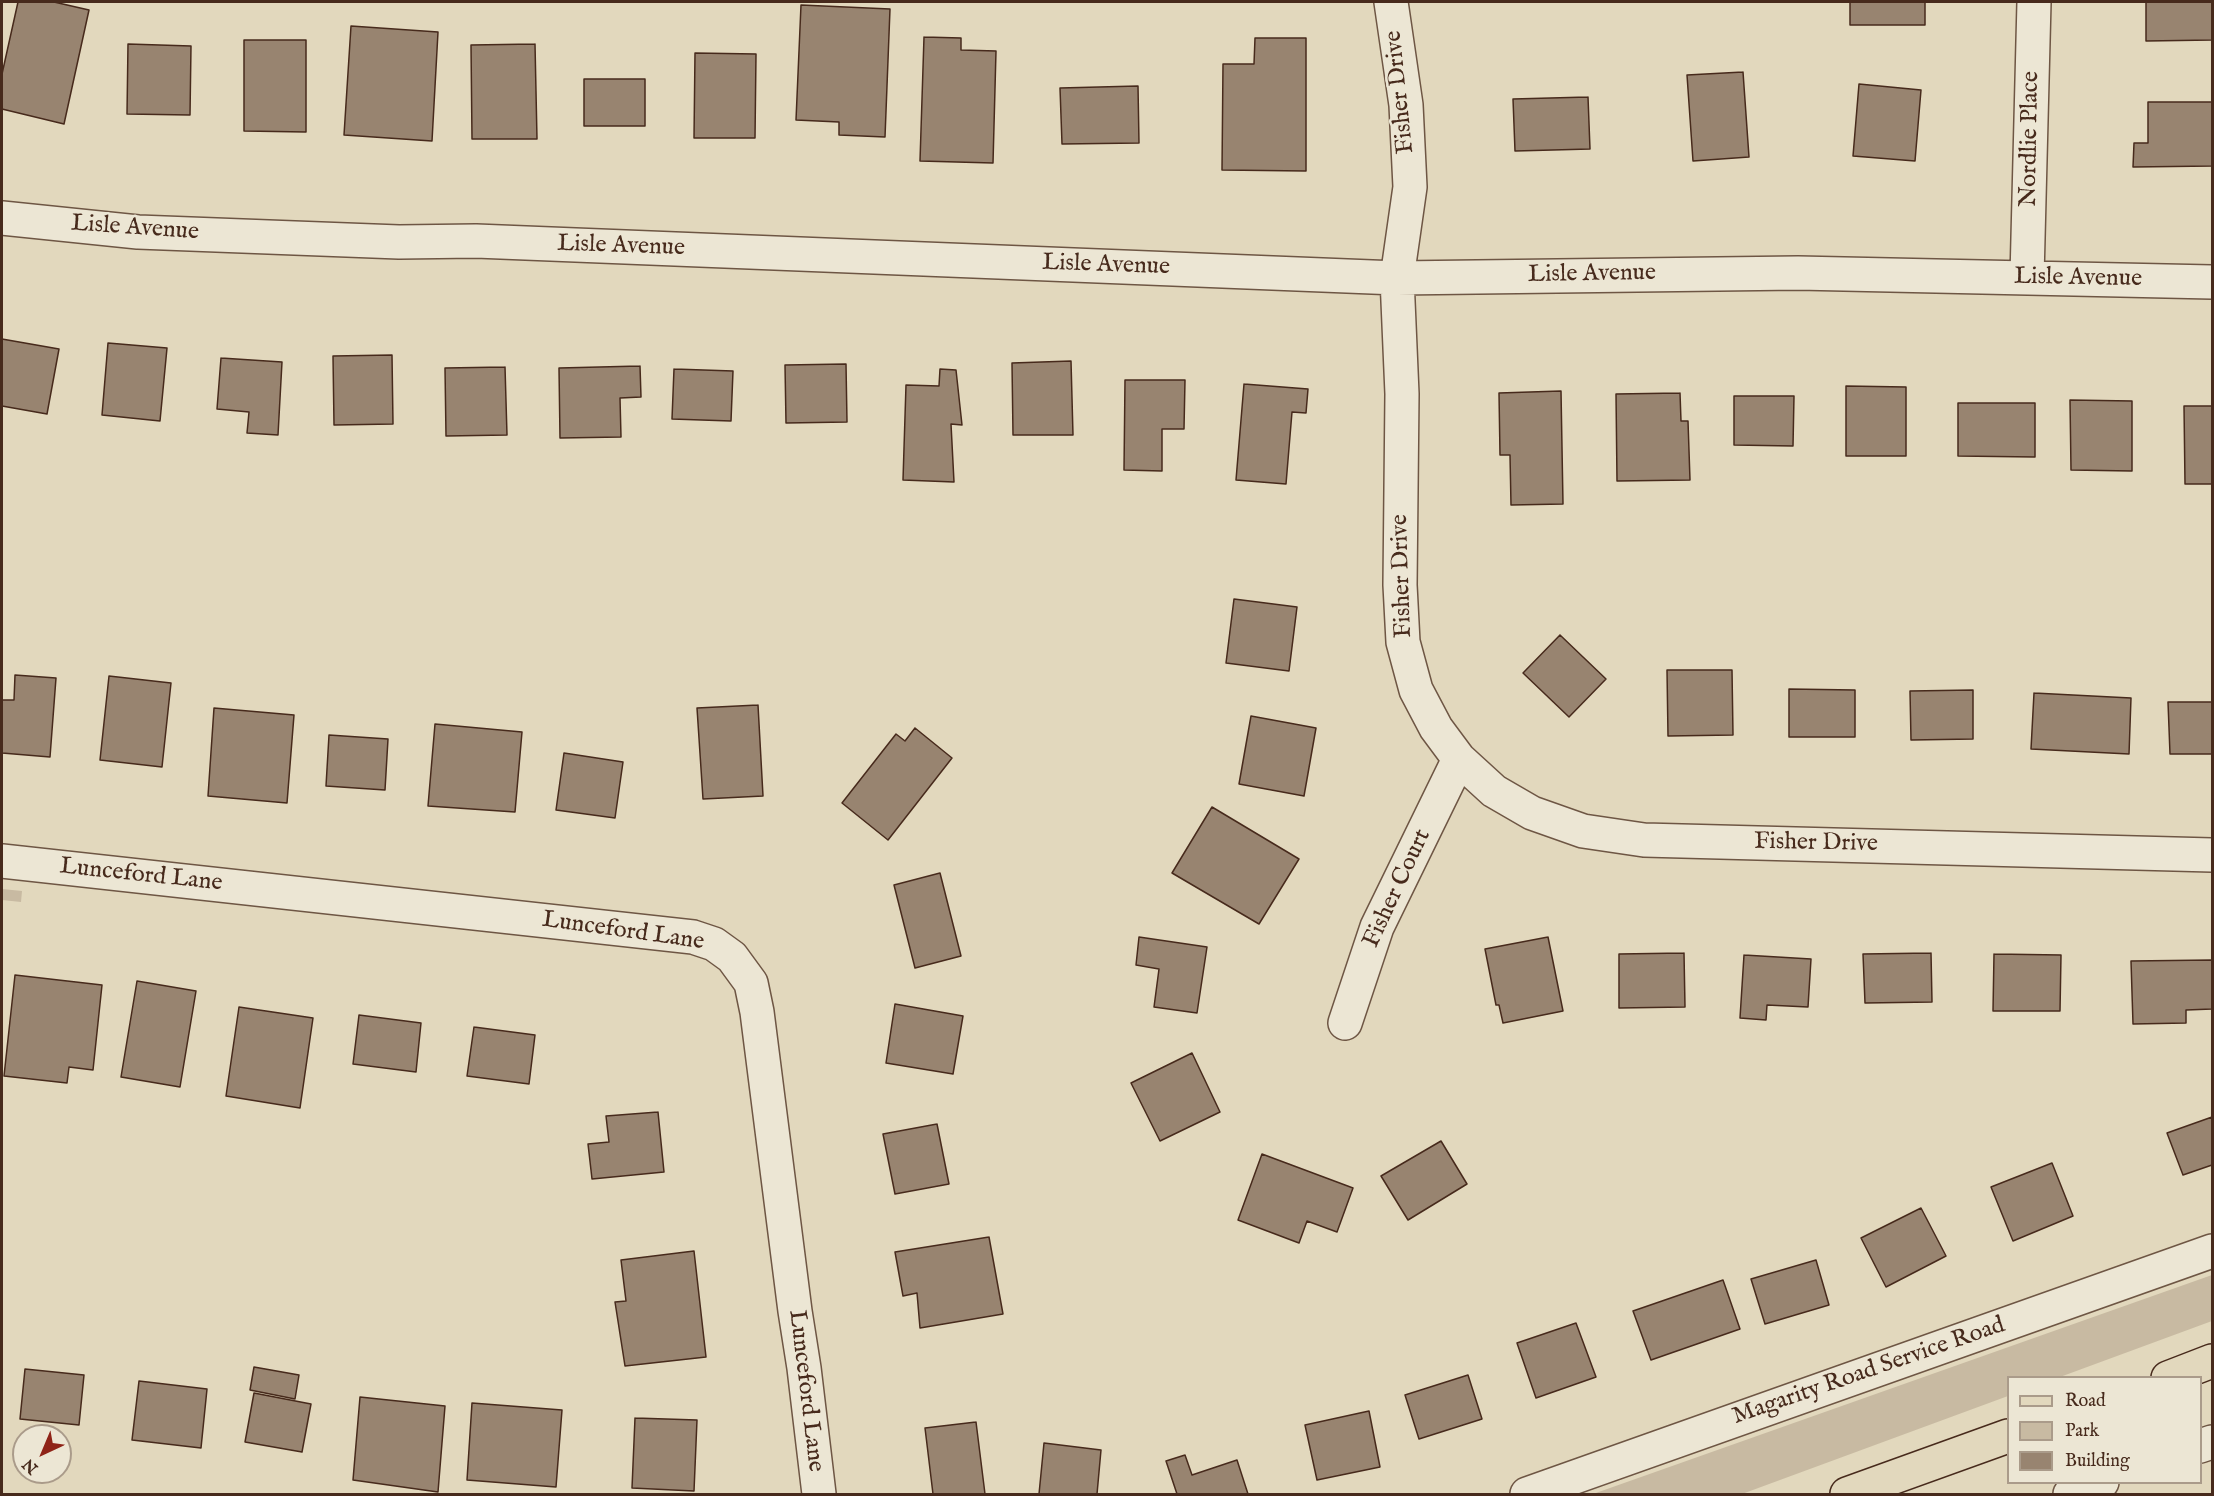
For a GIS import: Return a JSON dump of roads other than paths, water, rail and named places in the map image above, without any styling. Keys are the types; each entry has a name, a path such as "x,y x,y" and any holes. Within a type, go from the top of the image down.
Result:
{"main road":[{"path":"2171,1376 2212,1361"},
{"path":"1847,1494 2007,1436"}],"street":[{"name":"Fisher Drive","path":"1391,2 1406,105 1410,187 1397,278 1402,394 1400,585 1403,642 1416,690 1436,728 1459,759 1494,791 1532,813 1582,831 1644,840 2212,855"},
{"name":"Nordlie Place","path":"2027,277 2034,2"},
{"name":"Lisle Avenue","path":"2,218 138,232 399,242 476,241 1397,278 1798,273 2212,282"},
{"name":"Fisher Court","path":"1345,1023 1377,927 1459,759"},
{"name":"Lunceford Lane","path":"2,861 693,937 714,944 732,957 751,982 757,1012 819,1494"},
{"name":"Magarity Road Service Road","path":"1527,1494 2212,1251"},
{"path":"2070,1494 2097,1484"}]}
